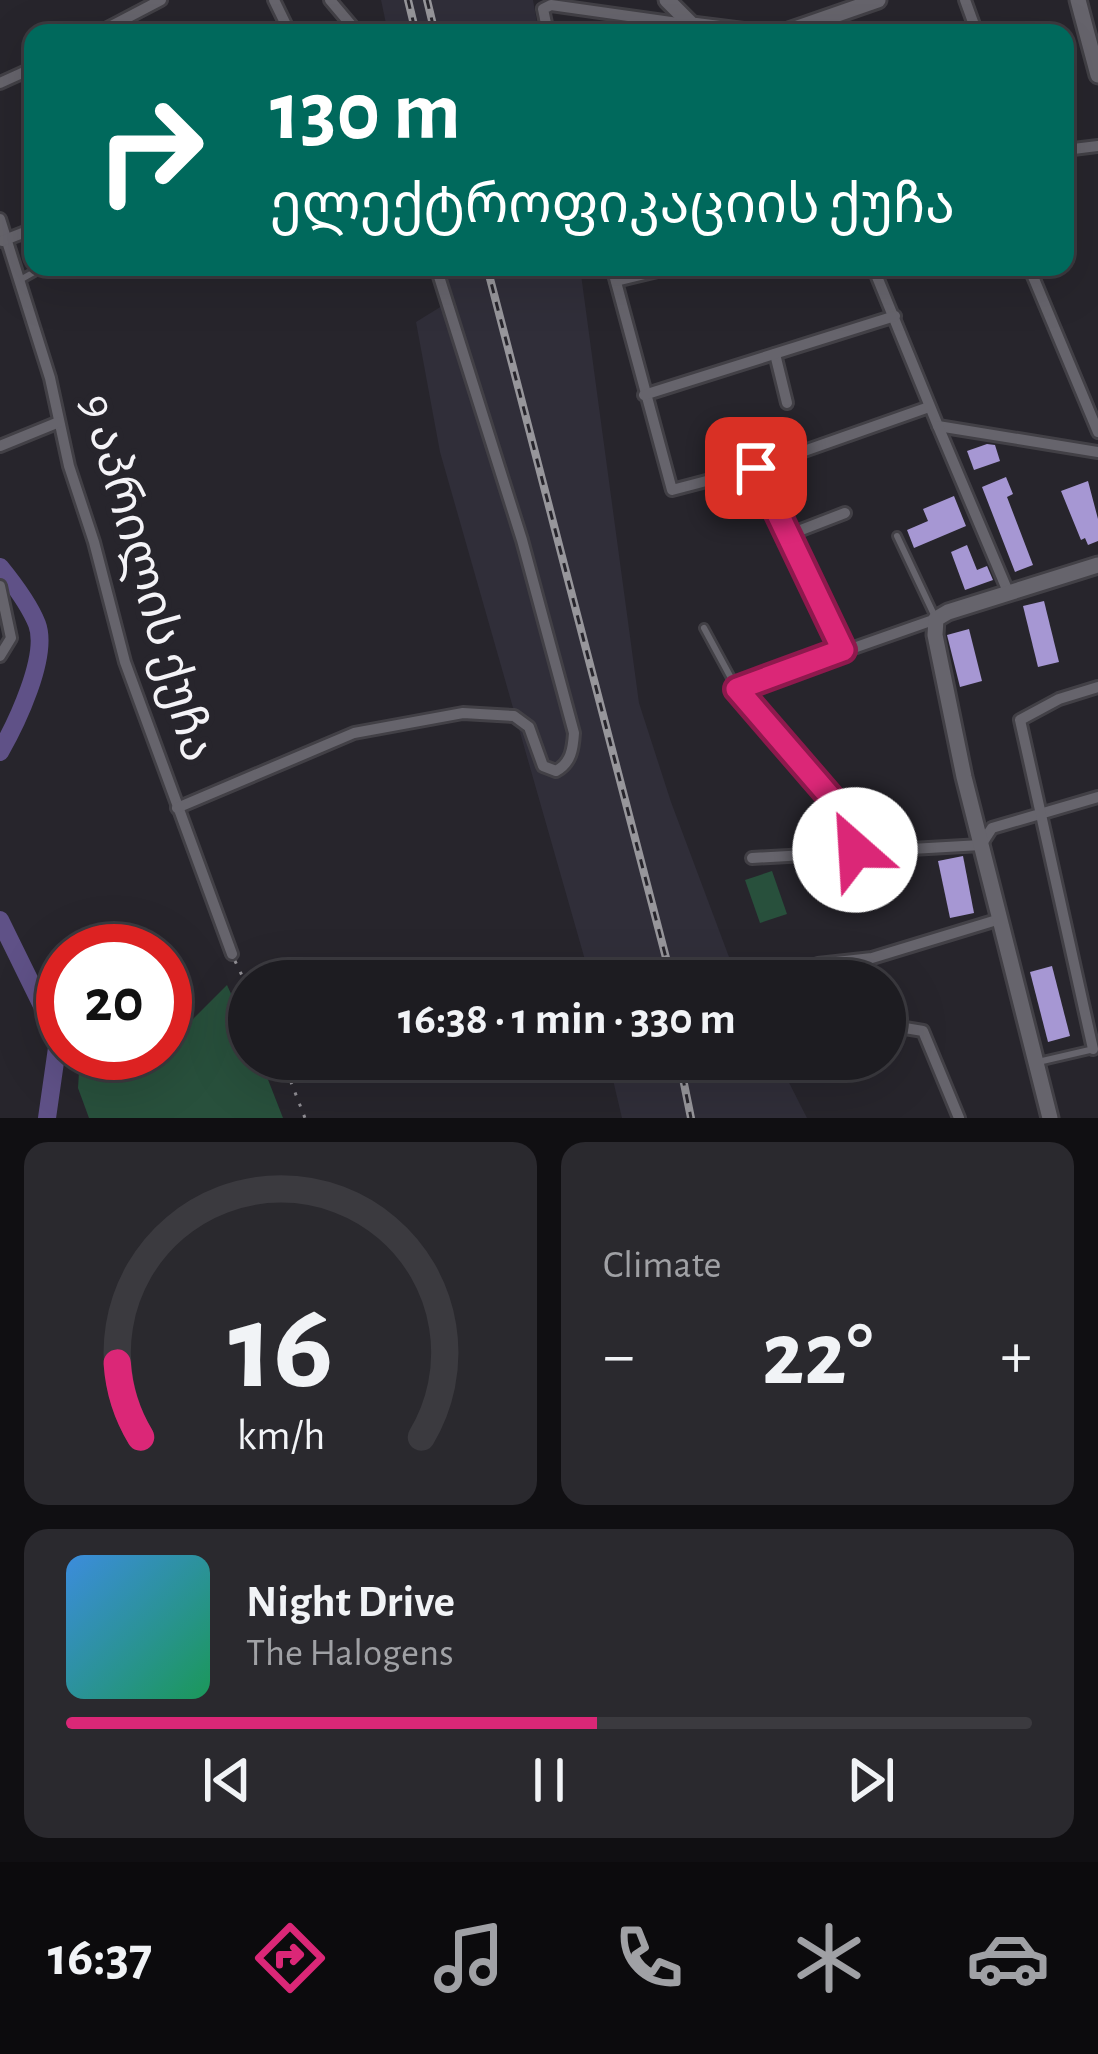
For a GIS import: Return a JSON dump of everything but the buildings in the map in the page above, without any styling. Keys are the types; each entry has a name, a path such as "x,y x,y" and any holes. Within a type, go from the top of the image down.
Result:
{"street":[{"path":"330,0 350,24"},
{"path":"667,0 688,24"},
{"path":"1078,0 1096,63"},
{"path":"115,24 157,1"},
{"path":"808,24 872,1"},
{"path":"546,24 543,9 551,4 664,24"},
{"name":"9 აპრილის ქუჩა","path":"0,219 125,662 232,954"},
{"path":"177,808 353,733 463,713 514,716 529,727 543,766 556,771 573,751 574,733 522,540 439,276"},
{"path":"615,276 672,490 756,468 929,407"},
{"path":"616,281 637,276"},
{"path":"877,276 1009,594"},
{"path":"1033,276 1098,432"},
{"path":"644,394 895,316"},
{"path":"775,354 788,403"},
{"path":"0,446 59,422"},
{"path":"938,426 1098,452"},
{"path":"788,536 845,513"},
{"path":"737,689 948,612 1098,565"},
{"path":"0,586 10,638 0,656"},
{"path":"936,619 934,635 981,845 1050,1118"},
{"path":"1096,1049 1020,720 1059,699 1098,687"},
{"path":"981,845 992,828 1098,797"},
{"path":"752,857 981,845"},
{"path":"854,960 1000,919"},
{"path":"906,1028 923,1031 958,1118"}],"lane":[{"path":"20,280 27,276"},
{"path":"756,468 843,650"},
{"path":"897,536 936,619"},
{"path":"704,628 737,689 832,799 855,850"},
{"path":"1038,1062 1096,1049"}],"path":[{"path":"232,954 235,960"},
{"path":"291,1080 304,1118"}],"shaded area":[{"path":"381,0 533,0 537,24 386,24"},
{"path":"445,276 581,276 639,703 730,960 585,960 440,452 416,322 450,301"},
{"path":"613,1080 788,1080 807,1118 622,1118"}],"green space":[{"path":"772,871 787,914 760,923 745,880"},
{"path":"227,985 228,1080 268,1080 283,1118 89,1118 78,1080 192,1080 192,1020"}],"waterway":[{"path":"0,567 30,609 40,638 29,690 0,752"},
{"path":"0,920 52,1026 57,1048 47,1118"}],"railway":[{"path":"408,0 414,24"},
{"path":"427,0 433,24"},
{"path":"489,276 667,960"},
{"path":"683,1080 691,1118"}],"route":[{"path":"756,468 843,650 737,689 832,799 855,850"}]}
